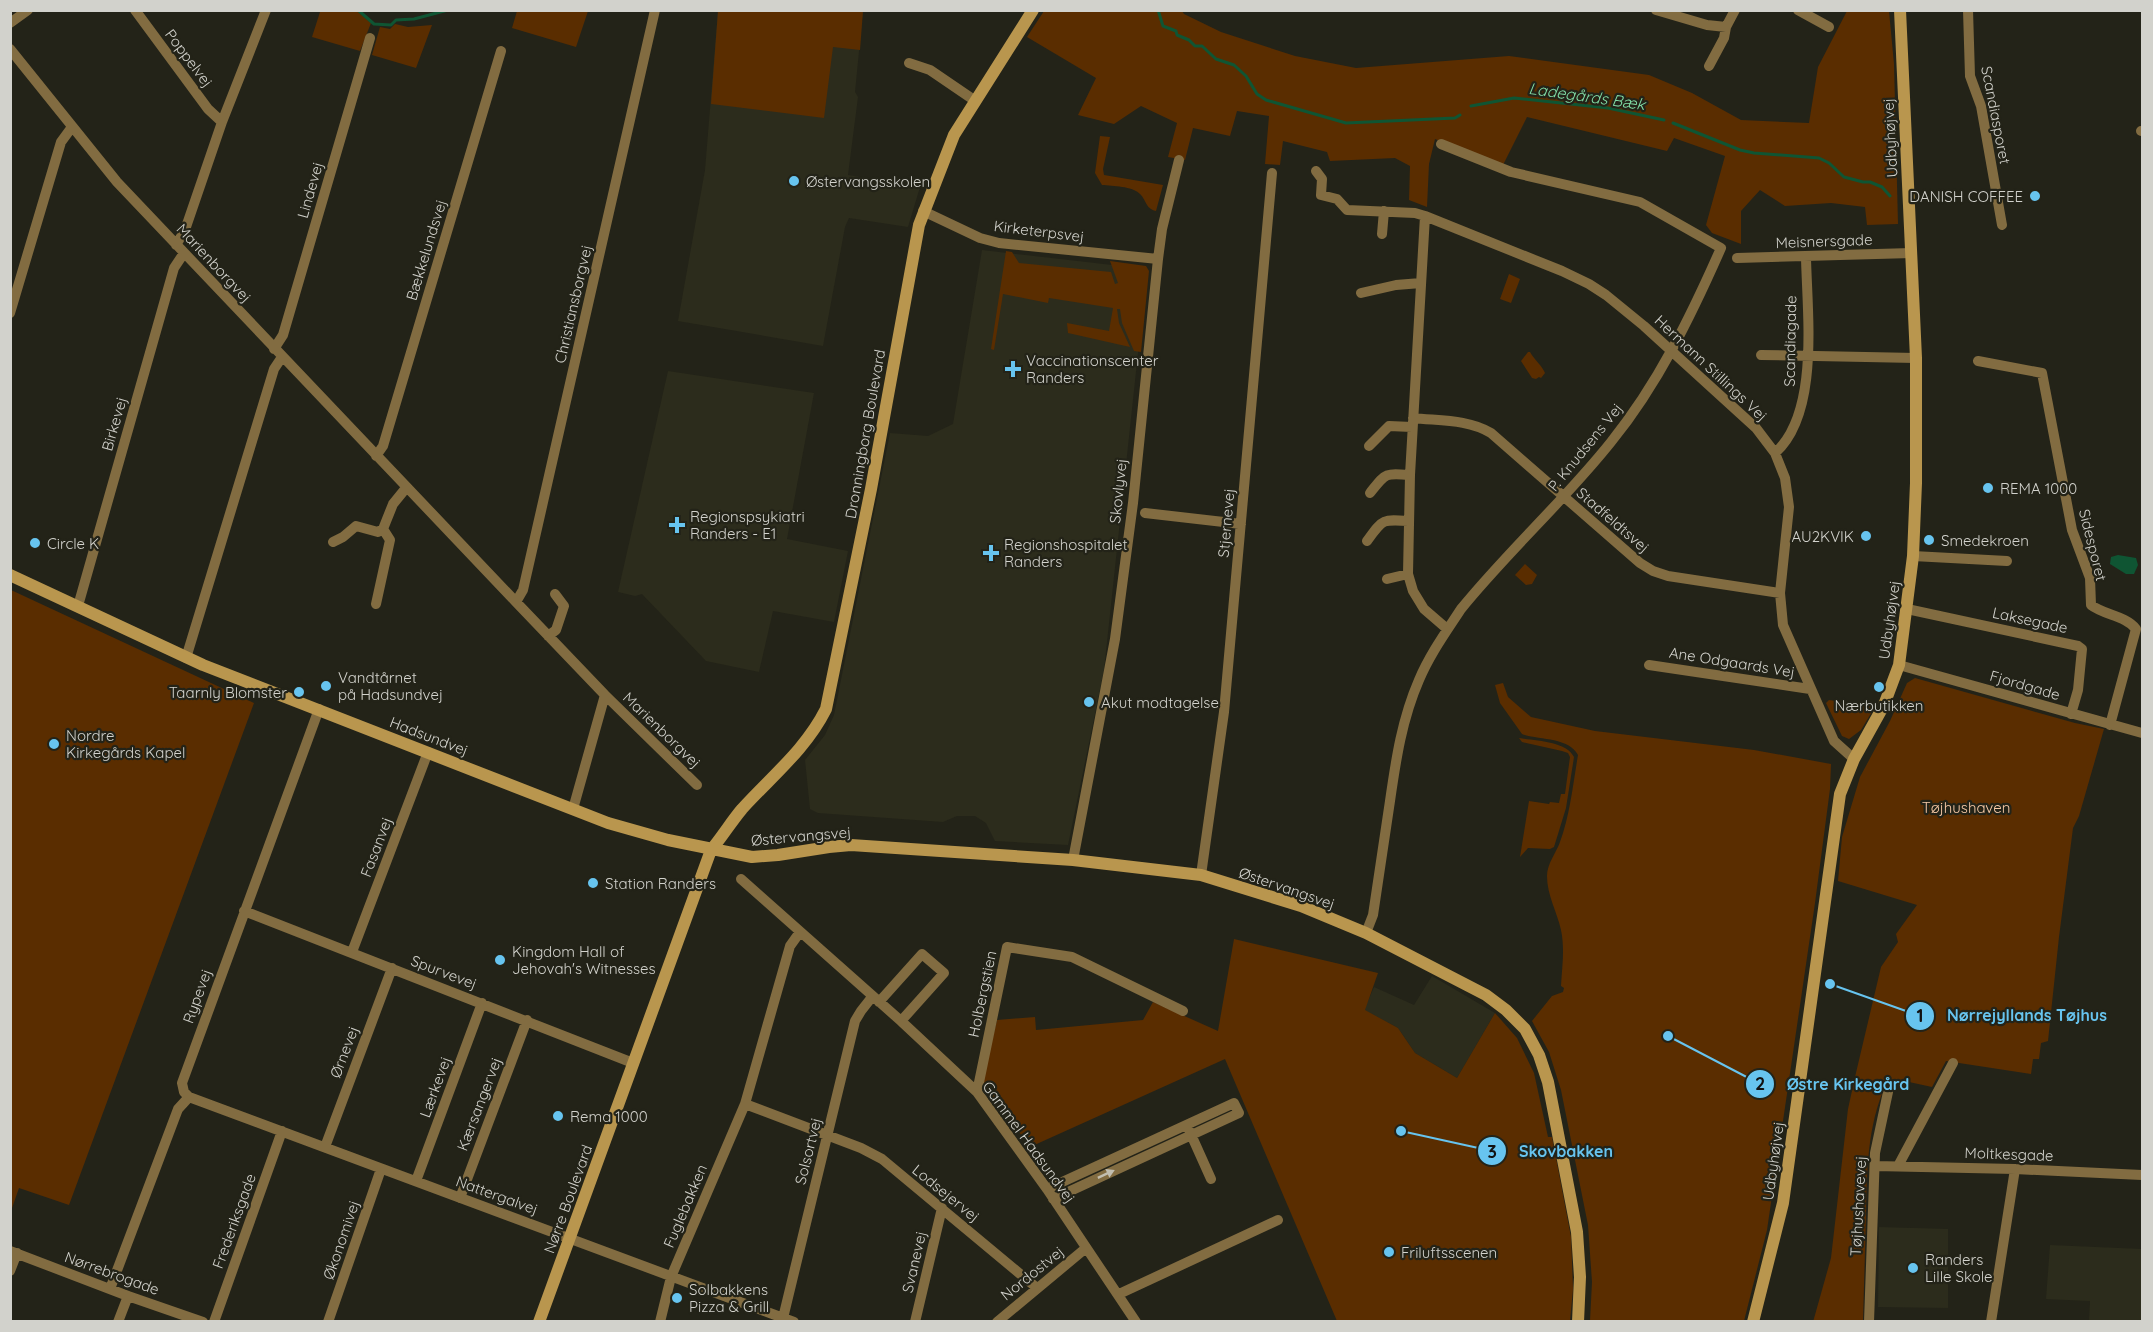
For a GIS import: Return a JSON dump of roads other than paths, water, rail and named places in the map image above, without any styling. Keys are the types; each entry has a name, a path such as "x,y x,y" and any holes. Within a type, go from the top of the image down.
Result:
{"street":[{"path":"10,22 28,10"},
{"name":"Poppelvej","path":"135,10 208,109 222,122"},
{"path":"176,244 185,230 222,122 267,10"},
{"name":"Christiansborgvej","path":"516,602 523,590 655,10"},
{"name":"Dronningborg Boulevard","path":"711,850 741,811 803,745 817,727 826,709 871,489 910,271 923,212 954,135 1033,10"},
{"path":"1656,10 1726,27"},
{"path":"1709,66 1724,38 1726,27 1735,10"},
{"path":"1798,10 1829,27"},
{"name":"Udbyhøjvej","path":"1753,1322 1783,1203 1840,794 1854,759 1884,705 1899,665 1913,556 1916,483 1916,358 1900,10"},
{"name":"Scandiasporet","path":"1968,10 1971,76 1981,106 2002,225"},
{"name":"Lindevej","path":"186,658 274,369 370,38"},
{"name":"Marienborgvej","path":"10,49 117,182 548,636 697,785"},
{"name":"Bækkelundsvej","path":"376,456 383,446 501,51"},
{"path":"909,63 930,70 974,100"},
{"path":"10,313 61,142 72,127"},
{"name":"P. Knudsens Vej","path":"1366,933 1373,915 1397,752 1403,725 1418,680 1446,628 1476,590 1564,498 1612,441 1672,351 1721,248 1640,202 1511,172 1441,144"},
{"name":"Skovlyvej","path":"1073,860 1115,639 1133,503 1162,229 1179,160"},
{"name":"Hermann Stillings Vej","path":"1316,171 1322,179 1321,195 1337,199 1347,210 1415,213 1425,216 1588,284 1616,303 1751,423 1775,453 1785,478 1789,507 1780,594 1783,625 1834,741 1854,759"},
{"name":"Stjernevej","path":"1201,875 1224,712 1272,173"},
{"path":"1382,234 1384,211"},
{"name":"Kirketerpsvej","path":"923,212 981,238 999,243 1158,259"},
{"path":"1425,216 1410,475 1408,574 1413,591 1424,609 1446,628"},
{"name":"Birkevej","path":"78,606 174,268 184,253"},
{"name":"Meisnersgade","path":"1737,258 1911,253"},
{"name":"Scandiagade","path":"1775,453 1784,446 1798,420 1804,393 1808,355 1806,257"},
{"path":"1361,293 1396,285 1421,283"},
{"path":"1761,355 1916,358"},
{"name":"Sidesporet","path":"1978,361 2042,372 2073,530 2090,578 2091,605 2131,623 2136,629 2110,725"},
{"name":"Stadfeldtsvej","path":"1369,446 1389,426 1413,423 1468,423 1481,427 1491,433 1640,563 1653,571 1668,576 1780,594"},
{"path":"1370,493 1389,473 1410,475"},
{"path":"333,542 356,526 378,532 383,529 393,504 406,488"},
{"path":"1145,513 1241,524"},
{"path":"1367,541 1378,525 1387,519 1409,521"},
{"path":"376,604 390,540 383,529"},
{"path":"1913,556 2007,561"},
{"path":"1387,579 1408,574"},
{"name":"Hadsundvej","path":"10,575 186,658 608,823 711,850"},
{"path":"548,636 556,630 564,606 555,594"},
{"name":"Laksegade","path":"1907,609 2078,646 2082,650 2078,690 2071,714"},
{"name":"Ane Odgaards Vej","path":"1649,665 1810,689"},
{"name":"Fjordgade","path":"1899,665 2142,734"},
{"name":"Marienborgvej","path":"573,808 606,695"},
{"name":"Rypevej","path":"189,1097 184,1092 182,1083 319,709"},
{"name":"Fasanvej","path":"352,952 428,752"},
{"name":"Østervangsvej","path":"711,850 752,857 851,845 1073,860 1201,875 1301,906 1366,933 1486,995 1506,1010 1525,1029 1539,1055 1548,1082 1577,1232 1580,1277 1578,1322"},
{"name":"Nørre Boulevard","path":"538,1322 711,850"},
{"name":"Gammel Hadsundvej","path":"741,879 977,1092 1050,1194 1136,1322"},
{"name":"Spurvevej","path":"244,911 633,1063"},
{"name":"Fuglebakken","path":"660,1322 671,1277 745,1104 790,946 800,932"},
{"name":"Holbergstien","path":"977,1092 1007,946 1072,957 1184,1011"},
{"path":"876,1000 922,954 944,973 901,1021"},
{"name":"Ørnevej","path":"325,1147 392,968"},
{"name":"Solsortvej","path":"789,1320 855,1021 876,1000"},
{"name":"Lærkevej","path":"416,1181 482,1003"},
{"name":"Kærsangervej","path":"460,1198 526,1020"},
{"path":"1899,1166 1953,1063"},
{"name":"Tøjhushavevej","path":"1869,1322 1875,1153 1888,1092"},
{"path":"110,1289 178,1109 189,1097"},
{"name":"Nattergalvej","path":"189,1097 789,1320"},
{"path":"745,1104 828,1135"},
{"path":"1050,1194 1189,1130 1211,1179"},
{"name":"Frederiksgade","path":"214,1322 282,1131"},
{"name":"Lodsejervej","path":"828,1135 861,1148 882,1160 1037,1288"},
{"name":"Moltkesgade","path":"1875,1166 2142,1175"},
{"name":"Økonomivej","path":"328,1322 381,1169"},
{"path":"1991,1322 2016,1169"},
{"name":"Svanevej","path":"915,1322 942,1208"},
{"path":"1119,1294 1278,1220"},
{"name":"Nordostvej","path":"997,1322 1086,1248"},
{"path":"10,1271 14,1252"},
{"name":"Nørrebrogade","path":"14,1252 203,1322"},
{"path":"118,1322 128,1296"}],"waterway":[{"name":"Ladegårds Bæk","path":"358,10 374,24 391,25 396,20 414,19 448,10"},
{"name":"Ladegårds Bæk","path":"1158,10 1163,26 1176,31 1177,35 1189,40 1195,46 1202,46 1216,59 1234,65 1246,76 1257,94 1266,100 1346,123 1455,118 1460,115"},
{"name":"Ladegårds Bæk","path":"1471,106 1514,98 1608,108 1664,120"},
{"name":"Ladegårds Bæk","path":"1673,123 1740,150 1819,158 1829,163 1844,177 1870,182 1882,187 1890,196"}],"place":[{"name":"Østervangsskolen","path":"794,181"},
{"name":"DANISH COFFEE","path":"2035,196"},
{"name":"Vaccinationscenter Randers","path":"1013,369"},
{"name":"REMA 1000","path":"1988,488"},
{"name":"Regionspsykiatri Randers - E1","path":"677,525"},
{"name":"AU2KVIK","path":"1866,536"},
{"name":"Smedekroen","path":"1929,540"},
{"name":"Circle K","path":"35,543"},
{"name":"Regionshospitalet Randers","path":"991,553"},
{"name":"Vandtårnet på Hadsundvej","path":"326,686"},
{"name":"Nærbutikken","path":"1879,687"},
{"name":"Taarnly Blomster","path":"299,692"},
{"name":"Akut modtagelse","path":"1089,702"},
{"name":"Nordre Kirkegårds Kapel","path":"54,744"},
{"name":"Station Randers","path":"593,883"},
{"name":"Kingdom Hall of Jehovah's Witnesses","path":"500,960"},
{"name":"Nørrejyllands Tøjhus","path":"1830,984"},
{"name":"Østre Kirkegård","path":"1668,1036"},
{"name":"Rema 1000","path":"558,1116"},
{"name":"Skovbakken","path":"1401,1131"},
{"name":"Friluftsscenen","path":"1389,1252"},
{"name":"Randers Lille Skole","path":"1913,1268"},
{"name":"Solbakkens Pizza & Grill","path":"677,1298"}],"park label":[{"name":"Tøjhushaven","path":"1966,807"}]}
